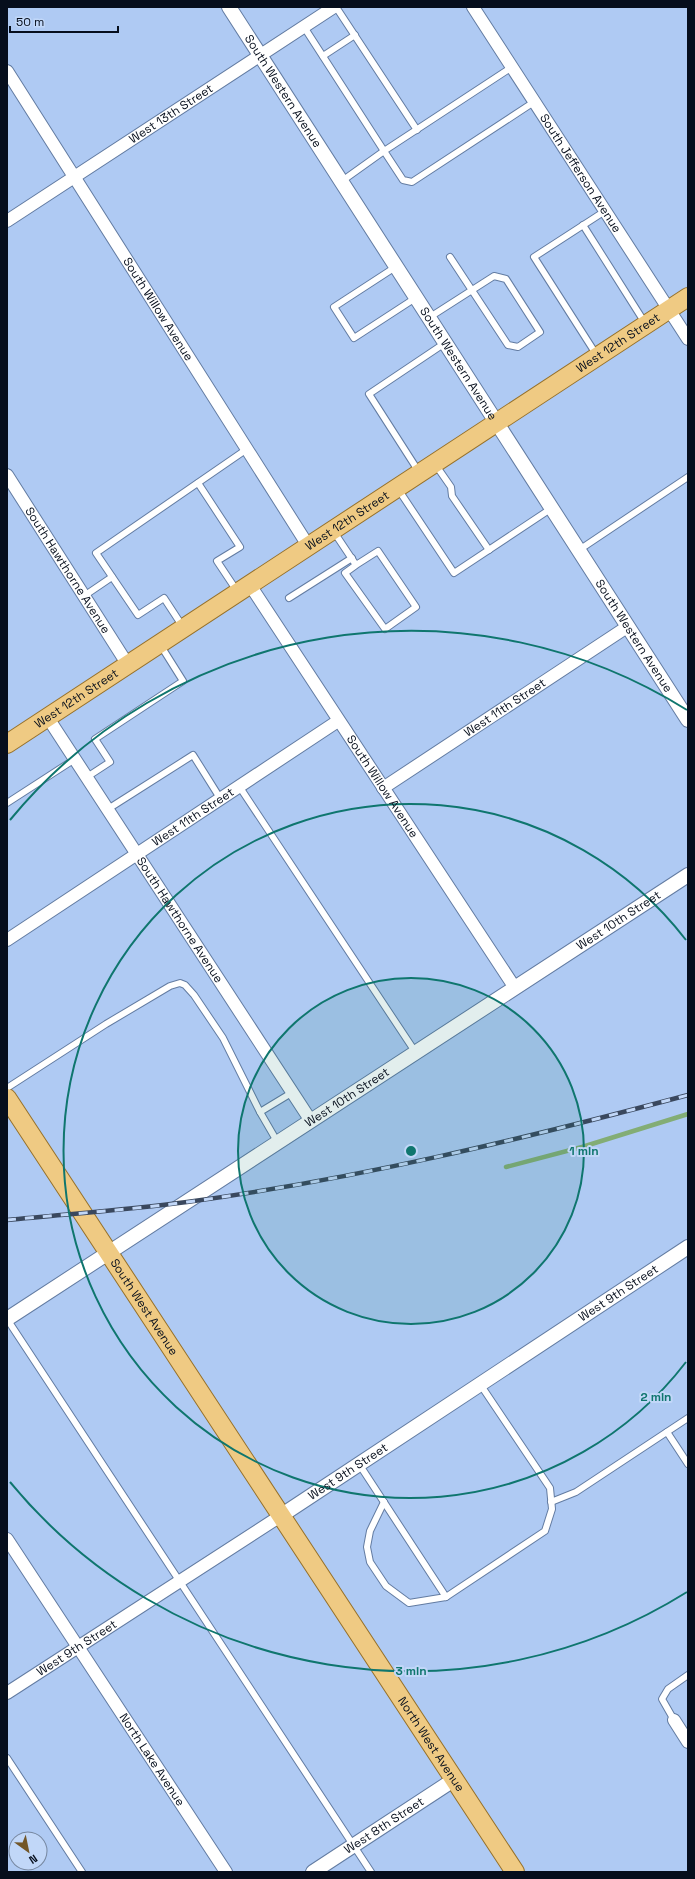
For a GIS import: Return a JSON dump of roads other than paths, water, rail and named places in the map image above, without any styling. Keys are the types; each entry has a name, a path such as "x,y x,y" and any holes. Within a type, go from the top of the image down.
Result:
{"main road":[{"name":"West 12th Street","path":"7,744 688,297"},
{"name":"South West Avenue","path":"7,1098 282,1515"},
{"name":"North West Avenue","path":"282,1515 515,1872"}],"street":[{"name":"South Western Avenue","path":"229,7 430,317 627,627 688,720"},
{"name":"West 13th Street","path":"7,221 335,7"},
{"name":"South Jefferson Avenue","path":"473,7 688,339"},
{"name":"South Willow Avenue","path":"7,71 309,547"},
{"name":"South Hawthorne Avenue","path":"8,480 128,665"},
{"name":"South Willow Avenue","path":"244,589 338,720 515,988"},
{"name":"West 11th Street","path":"383,788 627,627"},
{"name":"South Hawthorne Avenue","path":"48,718 311,1121"},
{"name":"West 11th Street","path":"7,940 338,720"},
{"name":"West 10th Street","path":"7,1319 688,875"},
{"name":"West 9th Street","path":"7,1693 282,1515 688,1247"},
{"name":"North Lake Avenue","path":"7,1539 226,1872"},
{"path":"674,1720 688,1742"},
{"name":"West 8th Street","path":"313,1872 455,1779"}],"lane":[{"path":"335,7 362,45 417,130"},
{"path":"304,27 403,180 412,182 534,102"},
{"path":"323,56 355,35"},
{"path":"342,181 384,151 512,67"},
{"path":"598,356 534,257 605,211"},
{"path":"583,225 646,324"},
{"path":"430,317 471,290 494,276 506,279 540,332 518,347 508,345 471,290 450,257"},
{"path":"397,266 334,307 354,338 417,298"},
{"path":"420,473 369,394 446,343"},
{"path":"184,628 164,598 138,615 96,552 247,450"},
{"path":"435,463 451,487 452,496 489,550"},
{"path":"579,550 688,477"},
{"path":"198,483 240,547 217,561 244,589"},
{"path":"398,488 454,573 552,508"},
{"path":"333,531 356,565"},
{"path":"378,551 416,607 385,628 345,573 356,565 378,551"},
{"path":"288,598 352,558"},
{"path":"84,596 112,577"},
{"path":"87,777 110,762 95,739 183,681 160,644"},
{"path":"108,809 192,755 220,798"},
{"path":"7,803 75,759"},
{"path":"239,786 416,1053"},
{"path":"7,1088 106,1024 170,986 180,982 185,984 194,995 223,1038 260,1112 278,1143"},
{"path":"260,1112 293,1092"},
{"path":"7,1319 178,1581 371,1872"},
{"path":"384,1502 370,1531 367,1548 370,1562 386,1586 409,1603 446,1597 545,1531 552,1509 550,1488 480,1384"},
{"path":"551,1502 576,1492 688,1418"},
{"path":"667,1432 688,1464"},
{"path":"359,1464 446,1597"},
{"path":"674,1720 665,1707 662,1699 668,1689 688,1675"},
{"path":"7,1758 82,1872"}],"waterway":[{"path":"506,1167 582,1147 688,1114"}],"railway":[{"path":"7,1220 165,1205 251,1193 314,1182 377,1170 502,1142 688,1095"}]}
